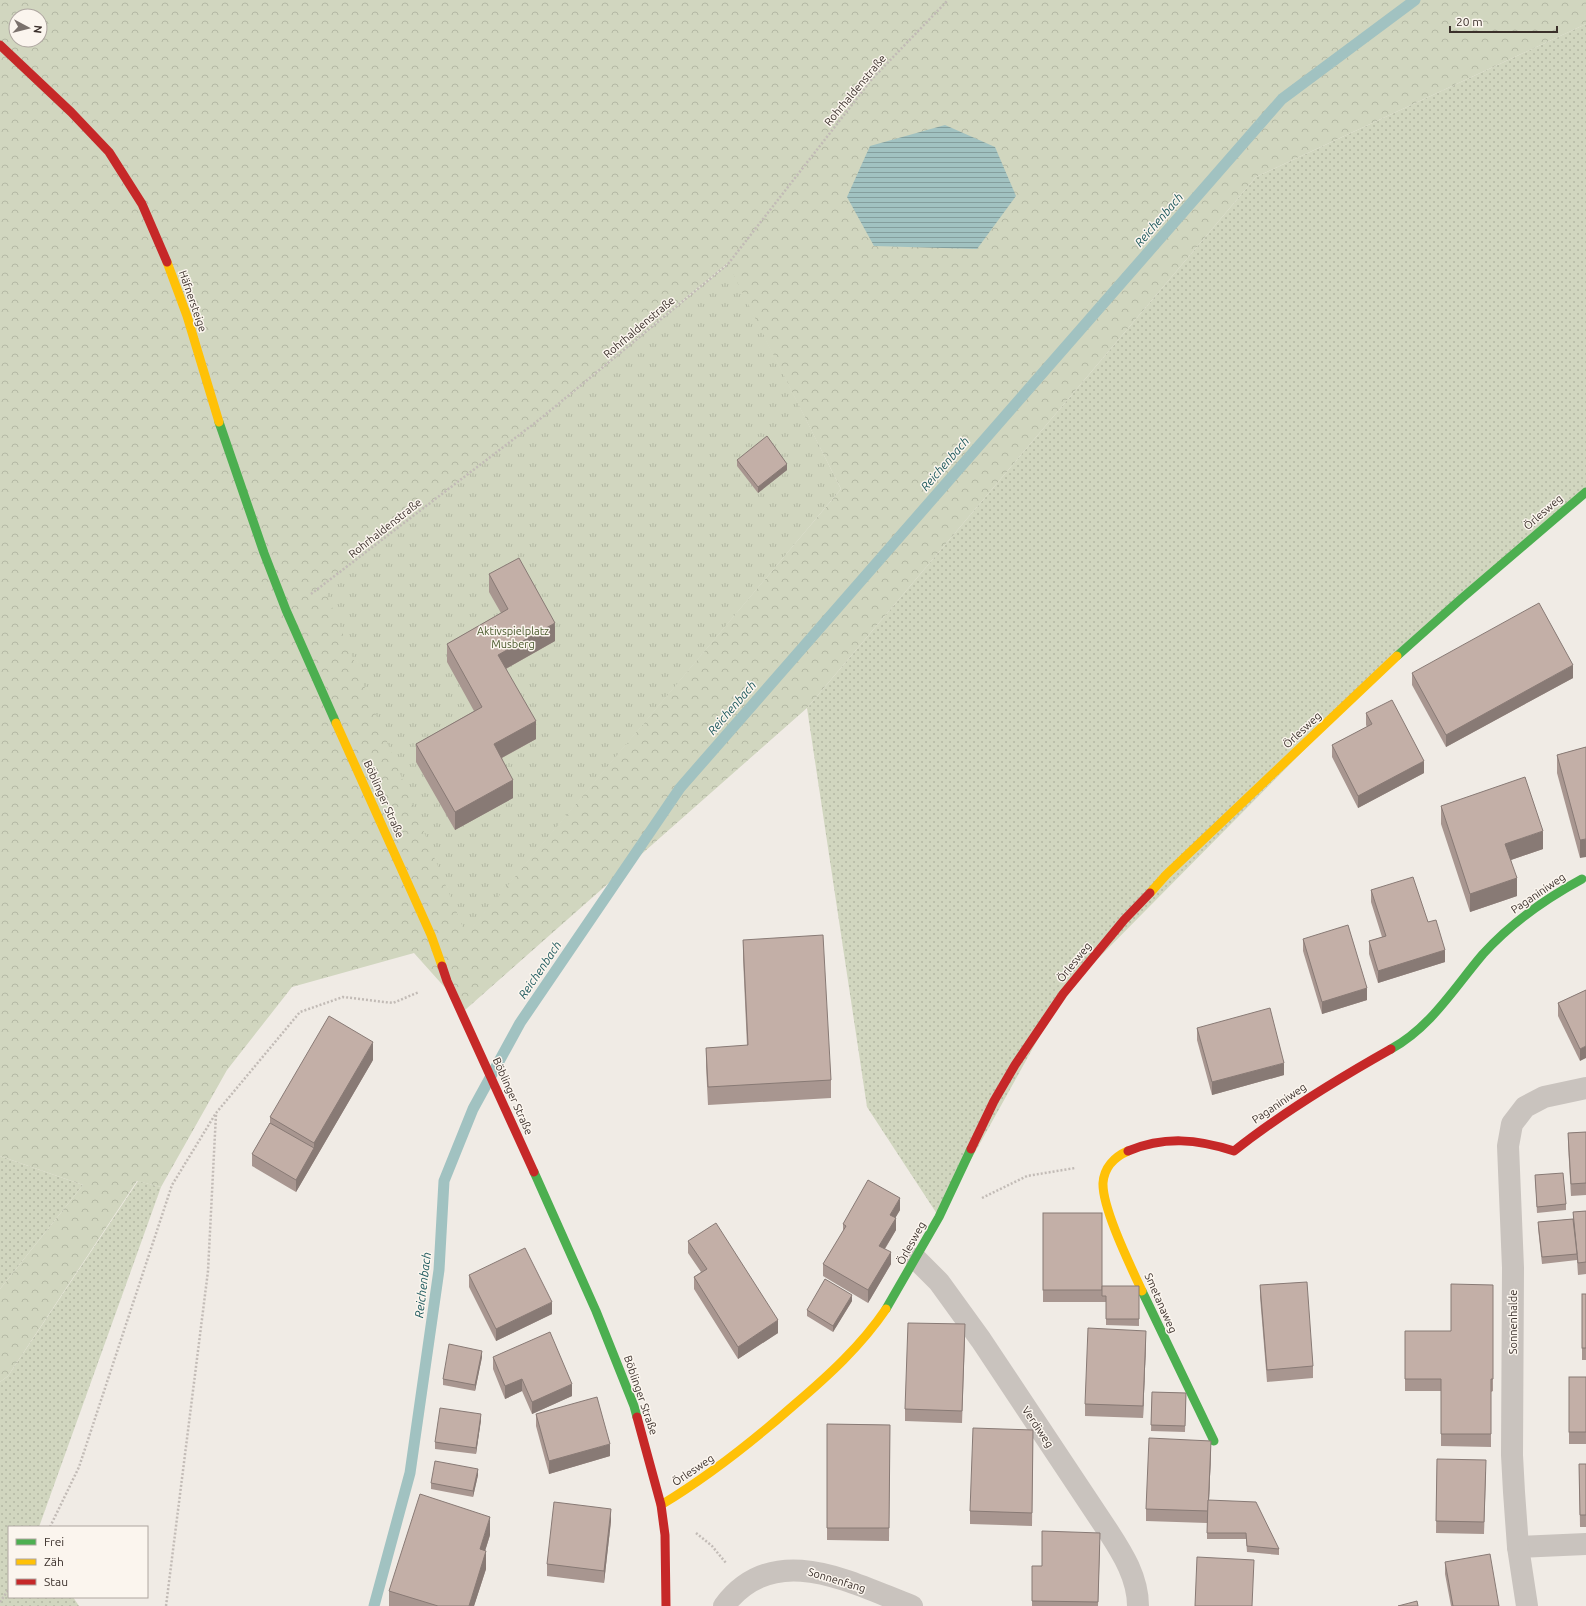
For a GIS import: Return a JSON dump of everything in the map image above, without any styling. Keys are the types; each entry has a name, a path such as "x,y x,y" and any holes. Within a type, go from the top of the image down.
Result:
{"street":[{"name":"Häfnersteige","path":"0,45 71,112 109,152 142,204 165,256 184,308 222,431 264,553 286,610"},
{"name":"Örlesweg","path":"661,1505 691,1487 758,1437 847,1357 871,1331 891,1302 939,1217 994,1101 1015,1065 1063,994 1124,920 1194,848 1389,664 1461,599 1586,492"},
{"name":"Böblinger Straße","path":"286,610 431,935 447,981 500,1095 596,1311 634,1406 661,1505 665,1535 666,1606"},
{"name":"Paganiniweg","path":"1106,1170 1114,1158 1128,1151 1156,1142 1186,1140 1234,1151 1261,1129 1294,1106 1397,1046 1413,1034 1446,1002 1488,948 1512,925 1535,906 1558,891 1582,879"},
{"name":"Sonnenhalde","path":"1527,1606 1518,1547 1512,1455 1513,1268 1508,1146 1512,1124 1525,1107 1544,1097 1586,1088"},
{"name":"Smetanaweg","path":"1106,1170 1103,1185 1108,1206 1123,1246 1171,1354 1214,1441"},
{"name":"Verdiweg","path":"916,1259 938,1282 981,1340 1120,1549 1135,1580 1138,1606"},
{"path":"1518,1547 1586,1544"},
{"name":"Sonnenfang","path":"724,1606 743,1586 759,1576 784,1570 810,1571 840,1579 912,1606"}],"path":[{"name":"Rohrhaldenstraße","path":"286,610 324,585 540,419 728,264 872,79 948,0"},
{"path":"50,1526 79,1467 172,1185 216,1113 300,1012 343,998 393,1003 447,981"},
{"path":"166,1606 208,1271 216,1113"},
{"path":"939,1217 1027,1176 1071,1168 1106,1170"},
{"path":"0,1602 8,1590"}],"green space":[{"path":"0,0 1586,0 1586,24 1256,177 807,708 465,1010 414,953 292,987 227,1070 161,1187 137,1181 8,1376 0,1382 0,1289 83,1185 0,1156","holes":["727,264 841,489 466,934 540,419"]},
{"path":"1586,24 1586,492 1389,664 1063,994 939,1217 867,1107 807,708 1256,177"},
{"name":"Aktivspielplatz Musberg","path":"728,264 841,489 466,935 323,585 540,419"},
{"path":"0,1156 83,1185 0,1289"},
{"path":"138,1181 161,1187 39,1526 8,1526 8,1598 74,1598 79,1606 0,1606 0,1382 8,1376"}],"water":[{"path":"945,125 995,147 1016,196 977,249 874,246 847,197 870,146"}],"building":[{"path":"767,436 787,464 758,487 737,460"},
{"path":"519,558 555,623 498,655 536,721 494,744 513,780 455,812 416,744 482,707 447,644 508,609 489,574"},
{"path":"1539,603 1573,665 1446,735 1412,673"},
{"path":"1392,700 1424,761 1358,796 1332,745 1372,724 1366,713"},
{"path":"1586,747 1586,839 1580,840 1557,755"},
{"path":"1525,777 1543,831 1505,844 1517,878 1470,894 1441,806"},
{"path":"1413,877 1428,922 1436,920 1445,950 1378,971 1369,941 1386,936 1371,890"},
{"path":"1348,925 1367,988 1322,1002 1303,939"},
{"path":"823,935 831,1080 708,1087 706,1048 748,1045 743,940"},
{"path":"1586,990 1586,1046 1580,1049 1558,1003"},
{"path":"1270,1008 1284,1063 1212,1082 1197,1028"},
{"path":"329,1016 373,1042 314,1143 270,1117"},
{"path":"270,1123 314,1148 296,1180 252,1154"},
{"path":"1586,1132 1586,1183 1571,1184 1568,1133"},
{"path":"1563,1173 1566,1204 1537,1207 1535,1175"},
{"path":"868,1180 900,1198 890,1215 896,1218 879,1246 891,1252 868,1290 823,1264 846,1226 843,1224"},
{"path":"1586,1211 1586,1262 1578,1263 1573,1212"},
{"path":"1043,1213 1102,1213 1102,1290 1043,1290"},
{"path":"1573,1219 1577,1254 1542,1257 1538,1222"},
{"path":"716,1223 778,1320 738,1347 694,1277 707,1269 688,1241"},
{"path":"525,1248 552,1302 496,1329 469,1275"},
{"path":"825,1279 852,1295 833,1326 807,1310"},
{"path":"1307,1282 1313,1366 1267,1370 1260,1285"},
{"path":"1451,1284 1493,1285 1493,1379 1491,1379 1491,1434 1441,1434 1441,1379 1405,1379 1405,1331 1451,1331"},
{"path":"1102,1286 1139,1286 1139,1319 1106,1319 1106,1296 1102,1296"},
{"path":"1582,1294 1586,1294 1586,1348 1582,1348"},
{"path":"908,1323 965,1324 962,1411 905,1409"},
{"path":"1088,1328 1146,1331 1143,1406 1085,1404"},
{"path":"550,1332 572,1384 532,1402 522,1379 505,1386 493,1357"},
{"path":"449,1344 482,1351 475,1385 443,1379"},
{"path":"1569,1377 1586,1377 1586,1432 1569,1432"},
{"path":"1152,1392 1186,1393 1185,1426 1151,1425"},
{"path":"597,1397 610,1444 549,1461 536,1414"},
{"path":"440,1408 481,1414 476,1448 435,1442"},
{"path":"827,1424 890,1425 889,1528 827,1528"},
{"path":"973,1428 1033,1430 1032,1513 970,1511"},
{"path":"1149,1438 1211,1441 1208,1511 1146,1509"},
{"path":"1437,1459 1486,1460 1484,1522 1436,1521"},
{"path":"435,1461 478,1469 473,1491 431,1483"},
{"path":"1579,1464 1586,1464 1586,1515 1580,1515"},
{"path":"420,1494 490,1517 480,1549 486,1551 469,1606 438,1606 389,1591"},
{"path":"1208,1500 1256,1502 1279,1549 1247,1546 1246,1533 1207,1533"},
{"path":"554,1502 611,1509 604,1571 547,1564"},
{"path":"1042,1531 1100,1533 1098,1602 1032,1601 1032,1566 1042,1566"},
{"path":"1490,1554 1499,1606 1453,1606 1445,1562"},
{"path":"1197,1557 1254,1560 1252,1606 1195,1606"},
{"path":"1417,1601 1418,1606 1398,1606"}],"waterway":[{"name":"Reichenbach","path":"374,1606 410,1473 439,1270 444,1181 473,1109 520,1023 680,788 1282,99 1415,0"}],"traffic: fast":[{"path":"219,422 264,553 286,610 336,723"},
{"path":"1397,656 1586,492"},
{"path":"1391,1049 1418,1030 1430,1018 1483,954 1505,932 1542,903 1582,879"},
{"path":"886,1309 939,1217 971,1149"},
{"path":"534,1172 596,1311 637,1417"},
{"path":"1142,1291 1214,1441"}],"traffic: slow":[{"path":"167,262 187,316 219,422"},
{"path":"1150,893 1166,875 1397,656"},
{"path":"336,723 431,935 442,966"},
{"path":"1128,1151 1118,1156 1105,1173 1103,1183 1104,1194 1112,1222 1142,1291"},
{"path":"661,1505 730,1458 807,1394 855,1348 886,1309"}],"traffic: jam":[{"path":"0,45 71,112 109,152 142,204 167,262"},
{"path":"971,1149 994,1101 1015,1065 1063,994 1124,920 1150,893"},
{"path":"442,966 447,981 534,1172"},
{"path":"1128,1151 1142,1146 1168,1141 1194,1142 1234,1151 1271,1123 1310,1097 1391,1049"},
{"path":"637,1417 661,1505 665,1535 666,1606"}]}
